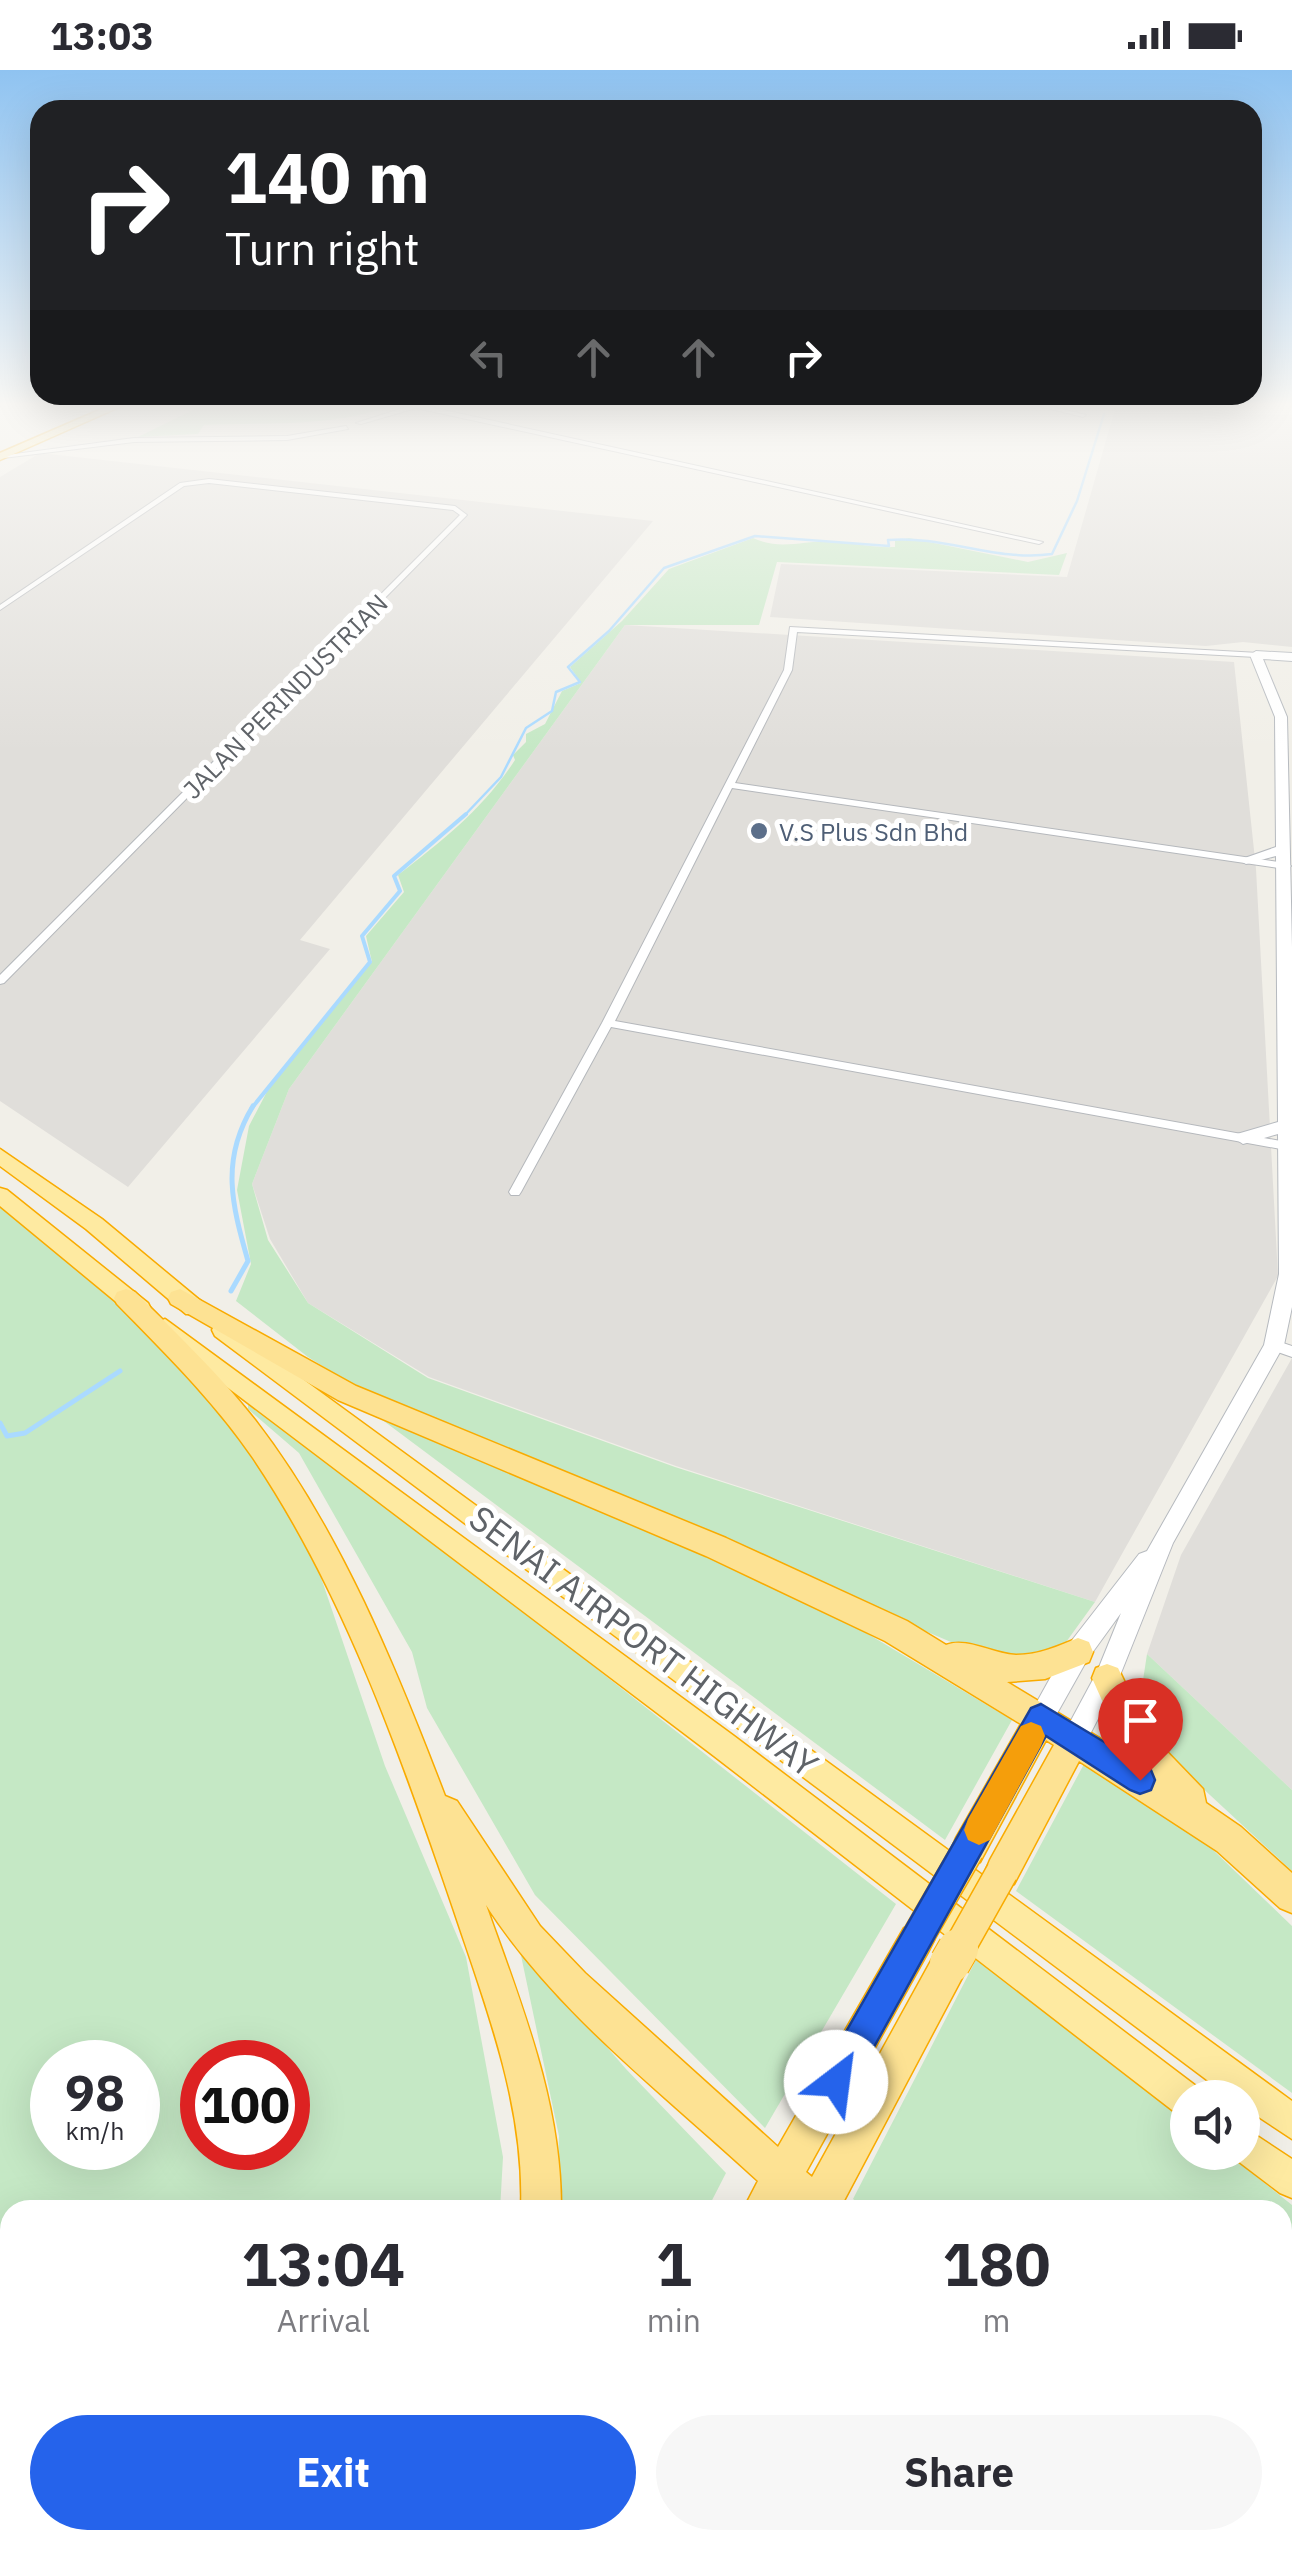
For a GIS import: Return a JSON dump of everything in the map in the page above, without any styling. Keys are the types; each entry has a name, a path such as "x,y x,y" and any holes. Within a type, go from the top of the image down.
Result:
{"highway":[{"name":"SENAI AIRPORT HIGHWAY","path":"0,1156 94,1224 180,1298 1292,2122"},
{"name":"SENAI AIRPORT HIGHWAY","path":"0,1194 126,1298 724,1746 1170,2087"},
{"path":"126,1298 226,1402 279,1476 342,1596 416,1766 514,2035 544,2171 542,2200"},
{"path":"180,1298 347,1394 716,1548 896,1631 1007,1671 1045,1668 1078,1652"},
{"path":"896,1631 1230,1839"},
{"path":"1107,1678 1138,1744 1292,1896"},
{"path":"416,1766 528,1938 772,2194 1041,1718"},
{"path":"821,2200 1074,1739"},
{"path":"1260,2157 1292,2181"}],"main road":[{"path":"1041,1718 1078,1652 1163,1540 1283,1349 1288,1274 1288,1002 1281,717 1256,655 1292,657"},
{"path":"1246,860 1285,858"},
{"path":"1243,1138 1286,1136"},
{"path":"1074,1739 1107,1678 1163,1540"}],"street":[{"name":"JALAN PERINDUSTRIAN","path":"0,608 128,521"},
{"name":"JALAN PERINDUSTRIAN","path":"0,981 458,521"},
{"path":"943,521 1040,542"},
{"path":"515,1192 608,1024 788,670 793,630 1256,655"},
{"path":"730,786 1246,860"},
{"path":"608,1024 1243,1138"}],"shaded area":[{"path":"0,521 653,521 300,940 330,949 128,1187 0,1101"},
{"path":"1083,521 1292,521 1292,647 1243,642 1206,646 770,617 781,564 1067,577"},
{"path":"625,625 1234,662 1256,869 1278,1276 1095,1602 676,1466 429,1377 308,1303 270,1239 252,1184 289,1089"},
{"path":"1292,1358 1292,1790 1147,1654 1181,1555"}],"green space":[{"path":"753,538 774,544 829,541 895,547 895,541 909,538 1028,562 1067,553 1059,575 777,562 759,625 625,625 289,1089 252,1184 268,1240 308,1303 428,1378 675,1467 1095,1602 1056,1656 986,1657 361,1390 308,1357 236,1301 251,1264 237,1190 249,1126 273,1080 372,962 366,936 404,892 398,875 490,794 515,760 513,755 526,742 526,734 545,724 562,691 581,683 570,667 622,621 669,569"},
{"path":"0,1207 138,1319 216,1397 312,1551 385,1766 466,1957 503,2157 501,2200 0,2200"},
{"path":"248,1400 257,1402 896,1904 765,2128 535,1895 427,1708 412,1652 299,1453 248,1409"},
{"path":"365,1407 816,1603 1012,1720 945,1840"},
{"path":"1147,1654 1292,1790 1292,1871 1156,1745 1138,1713"},
{"path":"1084,1764 1210,1847 1292,1926 1292,2093 1016,1891"},
{"path":"519,1946 626,2069 726,2173 712,2200 556,2200 559,2136"},
{"path":"979,1954 1170,2107 1170,2170 1248,2170 1286,2200 854,2200"}],"waterway":[{"path":"465,815 501,777 526,728 552,711 556,692 580,682 568,667 609,631 664,568 755,536 889,546 888,540 909,539 1011,554 1052,554 1068,521"},
{"path":"252,1107 370,962 362,936 400,891 394,876 465,815"},
{"path":"231,1291 248,1261 232,1183 236,1145 252,1107"},
{"path":"0,1423 7,1436 25,1433 120,1371"}],"slow traffic":[{"path":"979,1830 1031,1736"}],"place":[{"name":"V.S Plus Sdn Bhd","path":"759,831"}],"route":[{"path":"836,2082 1041,1718 1140,1780"}]}
